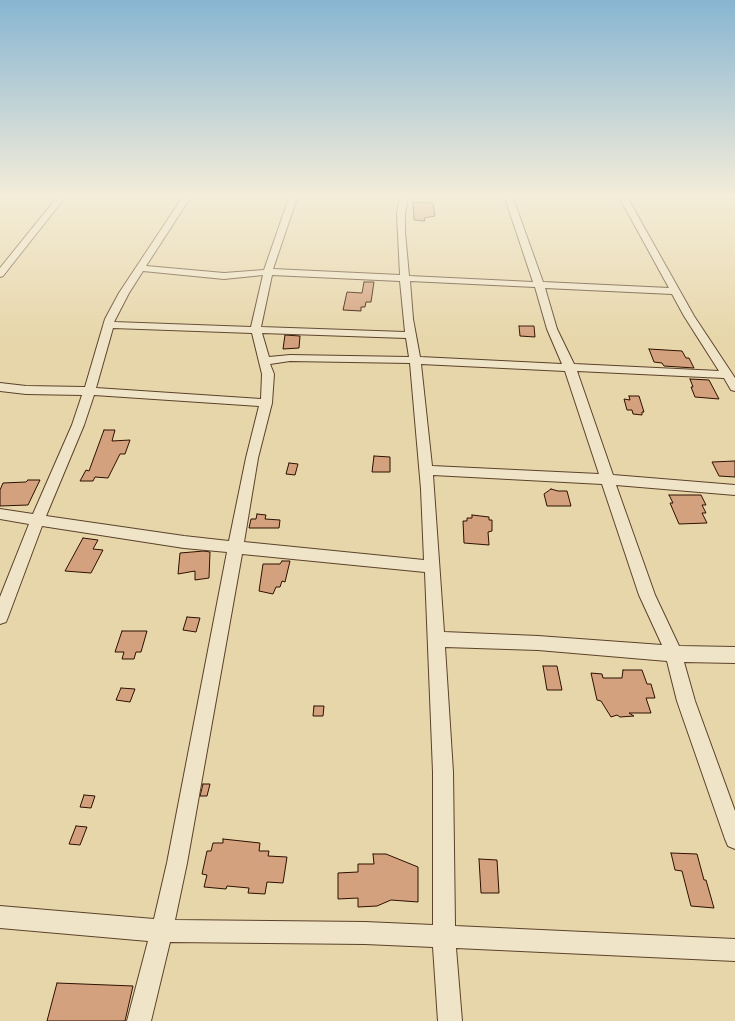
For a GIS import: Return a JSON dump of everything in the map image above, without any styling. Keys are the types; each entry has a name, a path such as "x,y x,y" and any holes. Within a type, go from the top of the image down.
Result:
{"street":[{"path":"0,274 25,243"},
{"path":"0,617 78,425 110,319 124,293 157,243"},
{"path":"139,1021 162,931 195,772 252,458 266,403 268,374 256,330 268,272 278,243"},
{"path":"402,243 408,319 414,350 426,470 432,567 443,772 444,936 450,1021"},
{"path":"524,243 552,329 570,368 647,595 674,654 686,701 735,839"},
{"path":"649,243 689,316 735,387"},
{"path":"140,268 224,276 268,272 676,291"},
{"path":"109,325 411,335"},
{"path":"264,361 290,358 414,360 727,375"},
{"path":"0,387 26,390 89,391 266,403"},
{"path":"426,470 607,479 735,490"},
{"path":"0,514 184,542 432,567"},
{"path":"436,639 538,643 674,654 735,655"},
{"path":"0,917 162,931 365,932 735,950"}],"building":[{"path":"364,282 374,282 371,302 366,302 365,307 361,307 361,311 343,310 347,292 362,293"},
{"path":"519,326 534,326 535,337 520,336"},
{"path":"285,335 300,336 299,348 283,349"},
{"path":"649,349 682,351 686,358 689,358 694,368 664,366 662,363 654,362"},
{"path":"690,379 709,380 719,399 695,397"},
{"path":"629,396 639,396 644,412 642,412 642,415 633,414 632,410 627,410 624,399 630,400"},
{"path":"104,430 115,430 112,441 130,440 125,454 120,454 108,478 95,477 93,481 80,481 86,470 89,471"},
{"path":"374,456 390,457 390,472 372,472"},
{"path":"735,461 735,477 719,476 712,462"},
{"path":"289,463 298,464 295,475 286,474"},
{"path":"28,480 40,480 28,505 0,506 0,490 3,483 26,482"},
{"path":"551,489 567,491 571,506 547,506 544,494"},
{"path":"669,495 701,495 706,505 702,505 706,513 702,513 707,523 679,524 670,503 673,503"},
{"path":"257,514 266,515 265,519 280,520 279,528 249,528 251,519 256,519"},
{"path":"472,515 489,517 489,520 492,520 492,531 488,532 489,545 464,543 463,521 467,521 467,518 472,518"},
{"path":"83,538 98,540 93,549 103,550 91,573 65,571"},
{"path":"210,552 209,578 195,580 195,571 178,574 180,553"},
{"path":"282,561 290,561 285,582 282,581 280,587 276,587 273,594 259,591 263,564 280,564"},
{"path":"187,617 200,618 196,632 183,630"},
{"path":"122,631 147,631 141,652 136,652 134,659 122,659 124,652 115,652"},
{"path":"543,666 557,666 562,690 547,690"},
{"path":"623,670 642,670 647,684 651,684 655,698 646,698 651,713 629,713 634,716 620,717 617,715 611,717 601,701 597,700 591,673 602,674 603,678 622,678"},
{"path":"121,688 135,689 130,702 116,700"},
{"path":"314,706 324,706 323,716 313,716"},
{"path":"203,784 210,784 207,796 200,796"},
{"path":"84,795 95,796 91,808 80,807"},
{"path":"76,826 87,827 80,845 69,844"},
{"path":"223,839 260,843 259,851 269,851 268,856 287,857 283,883 267,882 265,894 248,893 249,888 227,886 226,889 204,887 207,875 202,874 207,851 211,851 213,843 223,843"},
{"path":"671,853 697,854 714,908 691,906 682,871 675,870"},
{"path":"373,854 386,854 418,867 418,902 391,900 377,906 358,907 358,898 338,899 338,873 358,872 358,864 374,864"},
{"path":"479,859 497,860 499,893 481,893"},
{"path":"57,983 133,986 125,1021 47,1021"}]}
